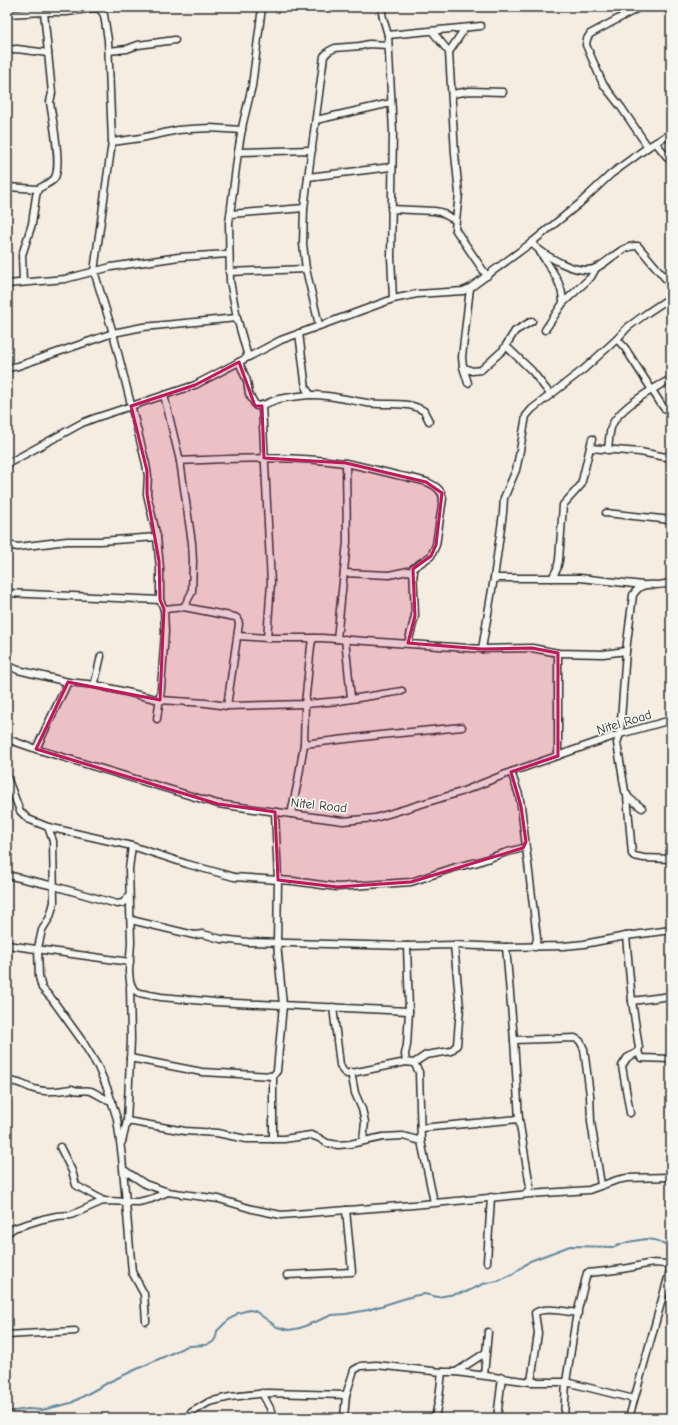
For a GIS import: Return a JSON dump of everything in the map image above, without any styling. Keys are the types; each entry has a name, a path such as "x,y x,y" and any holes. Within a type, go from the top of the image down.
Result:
{"street":[{"path":"248,357 237,318 232,292 229,272 229,254 231,214 238,152 252,86 262,7"},
{"path":"381,7 388,35 393,132 391,209 393,299"},
{"path":"640,7 590,34 586,45 603,84 621,107 648,147"},
{"path":"7,14 67,12 102,8 106,22 109,52 112,142 94,271 113,333 147,471 147,494 157,537 160,568 160,600 164,609 165,632 160,700 157,719"},
{"path":"7,187 38,188 53,180 56,176 58,163 50,102 52,92 44,12"},
{"path":"388,35 481,26"},
{"path":"449,52 465,28"},
{"path":"432,31 449,52 459,194 455,229 487,276"},
{"path":"109,52 127,49 138,45 174,40"},
{"path":"319,325 306,269 303,244 304,208 324,56 329,51 336,48 369,44 388,44"},
{"path":"7,50 17,49 48,53"},
{"path":"452,94 470,91 503,92"},
{"path":"316,120 391,103"},
{"path":"112,142 191,129 210,128 242,130"},
{"path":"7,464 82,423 195,385 281,340 319,325 393,299 417,294 464,291 487,276 579,204 611,174 648,147 671,133"},
{"path":"656,143 671,162"},
{"path":"238,152 312,150"},
{"path":"308,177 392,167"},
{"path":"23,282 22,255 30,229 38,188"},
{"path":"231,214 304,208"},
{"path":"391,209 440,212 455,220"},
{"path":"531,242 540,251 559,283 563,303"},
{"path":"540,251 564,264 584,270 596,268 631,246 638,246 671,285"},
{"path":"7,284 65,279 122,265 180,257 229,254"},
{"path":"546,330 563,303 590,278 596,268"},
{"path":"229,272 306,269"},
{"path":"468,383 463,367 462,357 470,288"},
{"path":"482,649 494,578 504,498 518,463 526,416 550,394 584,369 628,327 647,312 671,297"},
{"path":"7,368 18,366 113,333 143,327 237,318"},
{"path":"463,367 472,371 481,370 506,346 515,331 532,321"},
{"path":"299,333 306,389 311,395"},
{"path":"617,339 625,348 664,408 671,410"},
{"path":"506,346 532,371 550,394"},
{"path":"239,362 247,381 249,394 256,406 262,406 268,402 280,399 311,395 367,403 412,406 424,411 429,421"},
{"path":"608,450 612,425 621,413 652,389 671,379"},
{"path":"164,395 180,461 190,523 193,561 192,592 184,607"},
{"path":"262,406 271,583 267,638"},
{"path":"552,578 557,569 559,560 563,505 581,485 592,439"},
{"path":"590,448 640,452 671,458"},
{"path":"180,461 264,458 346,463 426,482 438,488 443,498 436,545 431,556 413,568 415,616 408,643"},
{"path":"337,639 347,542 346,463"},
{"path":"606,513 671,520"},
{"path":"7,545 18,547 67,541 157,537"},
{"path":"344,573 389,575 408,571 414,573"},
{"path":"494,578 580,578 643,585 664,585 671,582"},
{"path":"643,585 638,588 633,595 626,651 620,734 617,743 627,796 632,854 634,856 644,858 671,859"},
{"path":"7,593 160,600"},
{"path":"164,609 184,607 235,617 238,619 240,624 227,706"},
{"path":"238,636 345,639 482,649 532,648 558,653 603,654 626,651"},
{"path":"291,814 304,744 305,704 310,646 312,641 316,638"},
{"path":"345,639 351,698"},
{"path":"558,653 558,756"},
{"path":"96,685 95,682 101,656"},
{"path":"7,665 18,670 68,682 96,685 160,700 227,706 305,704 339,701 402,691"},
{"path":"36,749 68,682"},
{"name":"Nitel Road","path":"7,739 218,804 343,820 375,818 461,792 511,772 620,734 671,720"},
{"path":"304,744 462,727"},
{"path":"511,772 519,795 526,842 525,847 537,938 535,947"},
{"path":"7,777 8,785 20,811 28,819 48,827 132,846 187,864 234,877 278,880 337,887 411,882 525,847"},
{"path":"627,796 642,808"},
{"path":"273,1139 273,1076 277,1071 283,1005 277,943 278,880 275,812"},
{"path":"48,827 53,841 54,902 50,917 42,930 38,948 39,977 42,988 52,999 83,1042 98,1067 108,1090 117,1118 124,1170 132,1272 144,1294 146,1321"},
{"path":"120,1146 127,1121 130,1058 131,920 129,869 132,846"},
{"path":"7,875 54,886 117,904 124,903 129,896"},
{"path":"131,920 194,935 203,934 221,939 248,942 407,946 454,945 544,947 584,944 626,936 671,930"},
{"path":"626,936 632,1001 639,1048 638,1052 641,1058 671,1059"},
{"path":"537,938 544,947"},
{"path":"7,945 38,948 130,962"},
{"path":"333,1007 340,1065 343,1071 347,1074 406,1062 414,1063 426,1055 451,1051 457,1045 460,1008 454,945"},
{"path":"406,1062 405,1054 409,1011 407,946"},
{"path":"506,947 519,1118 525,1163 530,1186 526,1194"},
{"path":"130,982 134,990 139,993 161,998 409,1011"},
{"path":"632,1001 671,996"},
{"path":"514,1040 575,1038 580,1041 584,1048 590,1094 591,1122 601,1185"},
{"path":"630,1113 622,1066 628,1058 638,1052"},
{"path":"130,1058 202,1072 273,1076"},
{"path":"414,1063 420,1076 421,1140 434,1202"},
{"path":"351,1072 355,1093 362,1109 365,1122 363,1141"},
{"path":"7,1081 21,1082 32,1088 53,1092 60,1092 70,1089 76,1091 89,1091 93,1092 102,1099 112,1102"},
{"path":"421,1128 519,1118"},
{"path":"127,1121 185,1131 217,1133 246,1139 273,1139 311,1136 328,1143 338,1145 383,1137 403,1136 421,1140"},
{"path":"60,1147 72,1171 76,1185 86,1192 94,1194 103,1201"},
{"path":"124,1170 145,1184 168,1192 219,1199 252,1209 280,1215 589,1190 627,1178 671,1177"},
{"path":"7,1233 14,1228 43,1219 71,1215 103,1201 138,1202 151,1199 168,1192"},
{"path":"487,1262 491,1198"},
{"path":"287,1275 352,1272 346,1210"},
{"path":"7,1236 8,1240"},
{"path":"564,1418 566,1382 576,1318 587,1273 664,1263 671,1266 629,1418"},
{"path":"531,1382 538,1333 535,1313 538,1310 551,1309 578,1313"},
{"path":"7,1335 75,1331"},
{"path":"484,1375 488,1332"},
{"path":"456,1372 485,1353"},
{"path":"344,1418 346,1395 354,1370 361,1366 376,1365 484,1375 531,1382 566,1382 634,1399"},
{"path":"434,1418 439,1398 442,1372"},
{"path":"497,1418 502,1377"},
{"path":"186,1418 192,1412 209,1402 230,1397 262,1393 346,1395"},
{"path":"262,1393 270,1408 272,1418"}],"highlighted area":[{"path":"239,362 255,406 262,406 264,458 346,463 426,482 442,493 436,545 431,556 413,569 415,616 408,643 482,649 532,648 558,653 558,756 511,772 521,806 526,842 523,848 411,882 337,887 278,880 275,812 218,804 36,749 68,682 160,700 164,609 160,600 159,561 147,494 147,471 131,406 195,385"}],"waterway":[{"path":"7,1412 28,1409 42,1410 71,1403 111,1381 185,1347 210,1344 216,1337 217,1331 225,1323 238,1313 249,1310 255,1311 277,1327 289,1330 300,1328 332,1315 368,1310 413,1296 424,1294 438,1297 466,1292 483,1284 498,1281 513,1274 530,1261 570,1246 614,1247 628,1242 646,1239 655,1240 671,1248"}]}
